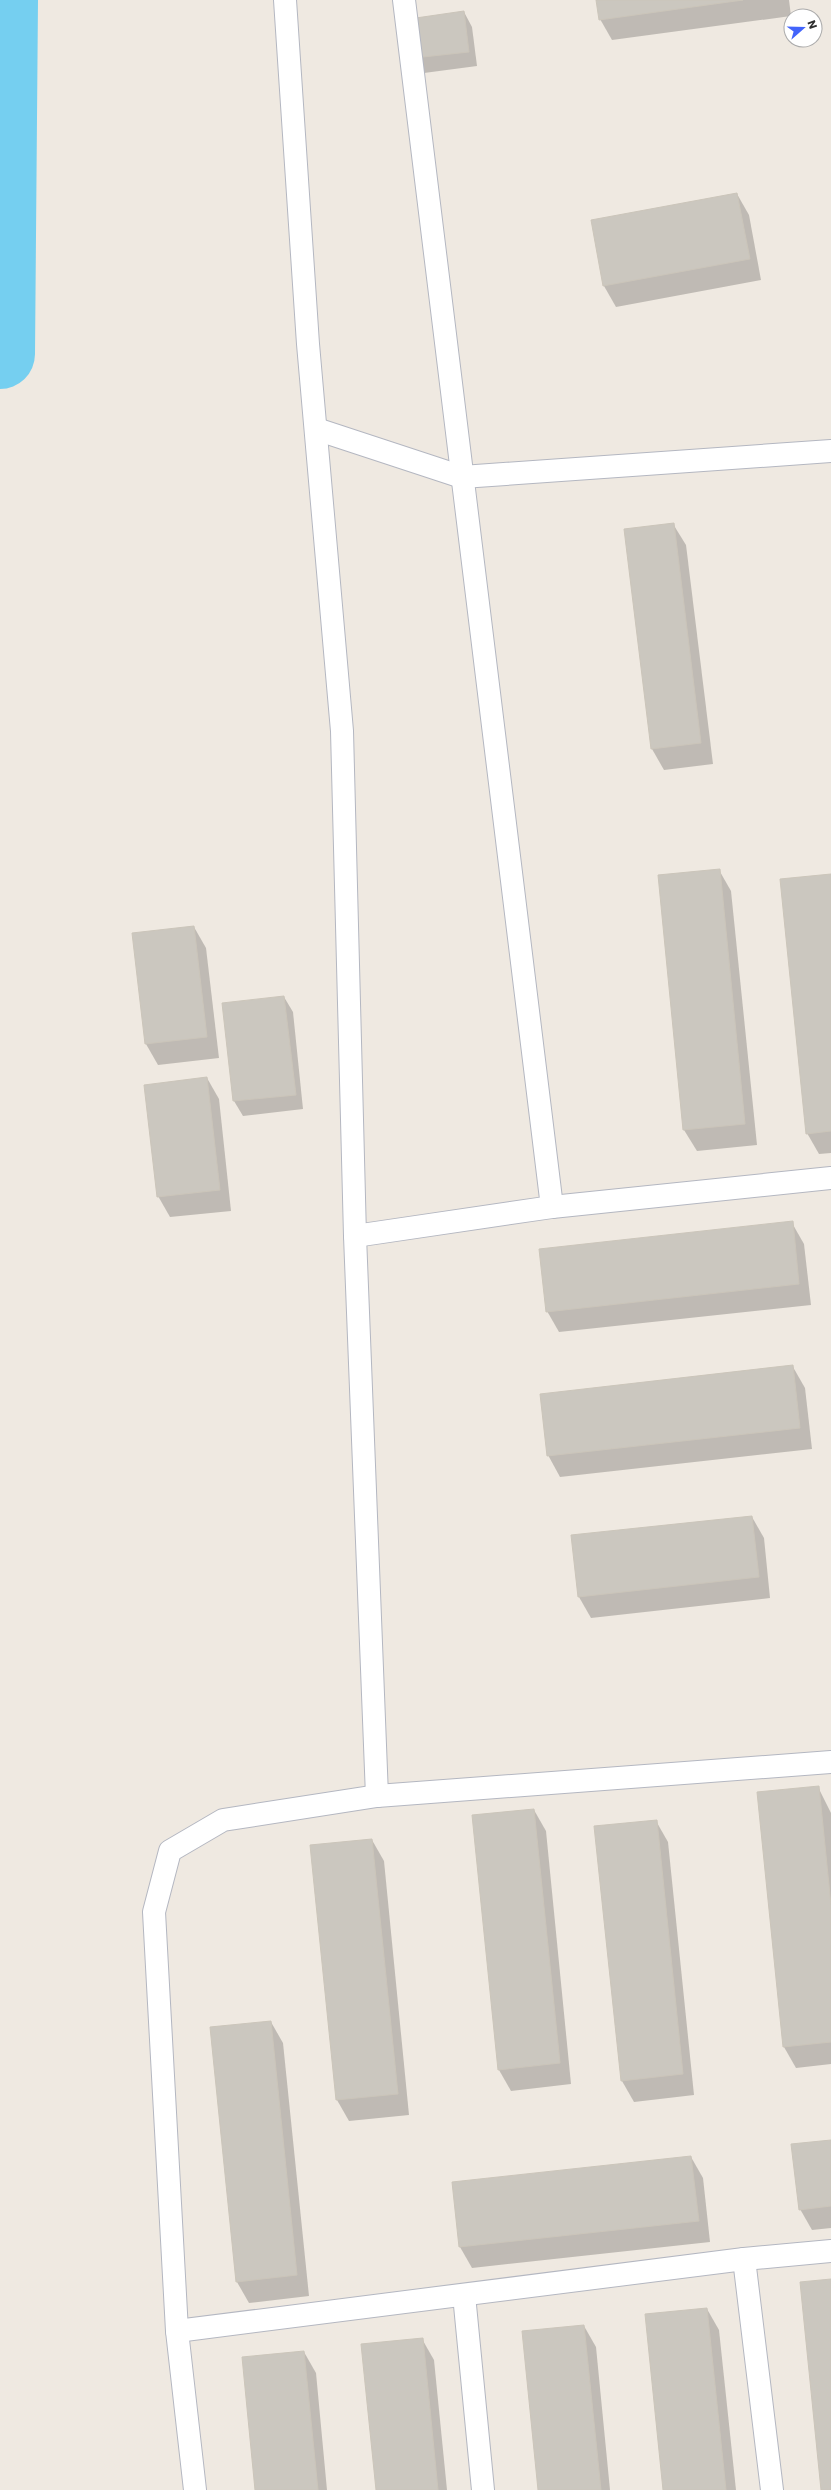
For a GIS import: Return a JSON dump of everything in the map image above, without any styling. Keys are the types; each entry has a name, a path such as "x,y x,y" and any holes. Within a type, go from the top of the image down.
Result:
{"street":[{"path":"285,0 308,344 342,731 355,1236 377,1796"},
{"path":"404,0 552,1207"},
{"path":"316,428 462,477 831,451"},
{"path":"355,1236 552,1207 831,1178"},
{"path":"195,2490 177,2331 154,1912 170,1851 222,1820 377,1796 831,1762"},
{"path":"177,2331 744,2259 831,2251"},
{"path":"744,2259 772,2490"},
{"path":"464,2295 483,2490"}],"building":[{"path":"596,0 743,0 599,20"},
{"path":"464,11 469,52 414,58 409,19"},
{"path":"737,193 750,259 603,286 591,220"},
{"path":"674,523 701,743 651,749 624,529"},
{"path":"720,869 745,1124 683,1130 658,875"},
{"path":"831,874 831,1131 806,1134 780,879"},
{"path":"194,926 207,1037 145,1044 132,933"},
{"path":"284,996 296,1095 233,1101 222,1003"},
{"path":"207,1077 220,1190 157,1197 144,1085"},
{"path":"793,1221 799,1284 546,1312 539,1249"},
{"path":"793,1365 800,1428 547,1456 540,1394"},
{"path":"752,1516 759,1577 578,1597 571,1535"},
{"path":"819,1786 831,1905 831,2042 783,2047 757,1792"},
{"path":"534,1809 560,2063 498,2070 472,1815"},
{"path":"657,1820 683,2074 621,2081 594,1826"},
{"path":"372,1839 398,2094 336,2100 310,1845"},
{"path":"271,2021 297,2275 236,2282 210,2027"},
{"path":"831,2140 831,2206 799,2210 791,2144"},
{"path":"691,2156 699,2221 459,2247 452,2182"},
{"path":"831,2279 831,2490 821,2490 800,2282"},
{"path":"707,2308 726,2490 663,2490 645,2314"},
{"path":"584,2325 601,2490 538,2490 522,2331"},
{"path":"423,2338 438,2490 376,2490 361,2344"},
{"path":"304,2351 318,2490 255,2490 242,2357"}],"waterway":[{"path":"0,354 3,0"}]}
